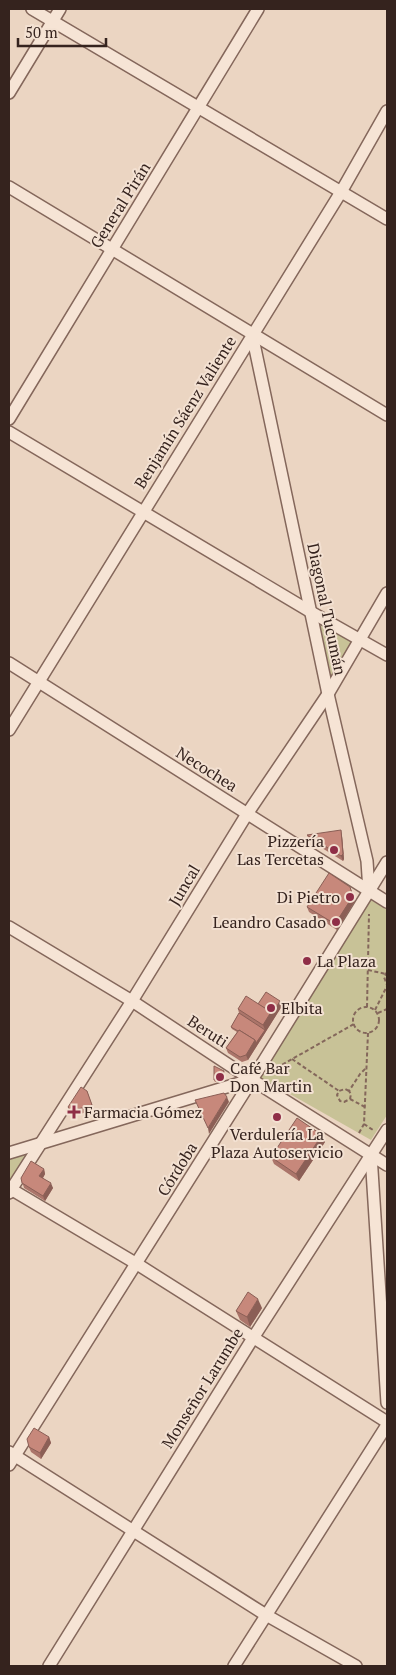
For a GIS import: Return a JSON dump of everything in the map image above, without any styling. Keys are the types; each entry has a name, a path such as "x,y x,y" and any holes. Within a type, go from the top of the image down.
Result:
{"street":[{"path":"32,9 387,219"},
{"path":"9,93 60,9"},
{"name":"General Pirán","path":"9,419 258,9"},
{"name":"Benjamín Sáenz Valiente","path":"9,730 341,192 387,111"},
{"path":"9,187 387,415"},
{"name":"Diagonal Tucumán","path":"252,334 328,694 367,862 369,891"},
{"path":"9,432 311,612 387,655"},
{"name":"Juncal","path":"10,1190 132,1001 247,814 328,694 387,593"},
{"name":"Necochea","path":"9,663 387,902"},
{"name":"Córdoba","path":"11,1458 256,1081 387,862"},
{"name":"Beruti","path":"9,927 132,1001 387,1165"},
{"path":"9,1153 256,1081"},
{"name":"Monseñor Larumbe","path":"49,1666 253,1338 385,1134"},
{"path":"371,1155 387,1403"},
{"path":"10,1190 137,1264 387,1423 234,1666"},
{"path":"11,1458 266,1615 356,1666"}],"path":[{"path":"367,1007 369,914"},
{"path":"368,970 386,973 384,980 387,986 375,1010"},
{"path":"363,1007 375,1010 378,1013 380,1022 378,1026 372,1032 359,1031 353,1020 356,1012 363,1007"},
{"path":"378,1013 387,1009"},
{"path":"256,1081 354,1024"},
{"path":"368,1033 364,1124 385,1134"},
{"path":"292,1059 339,1091"},
{"path":"350,1099 351,1094 349,1091 366,1068"},
{"path":"339,1091 345,1089 349,1091"},
{"path":"339,1091 337,1095 340,1101 344,1102 350,1099"},
{"path":"350,1099 365,1107"}],"shaded area":[{"path":"311,612 360,639 328,694"},
{"path":"371,900 387,910 387,1115 371,1140 260,1077"},
{"path":"39,1145 9,1188 9,1153"}],"building":[{"name":"Pizzería Las Tercetas","path":"341,830 343,854 341,856 307,835"},
{"path":"329,873 350,887 353,896 335,924 307,907"},
{"path":"266,992 280,1001 272,1014 258,1004"},
{"path":"246,996 271,1012 263,1025 238,1009"},
{"path":"239,1013 265,1030 256,1043 255,1040 231,1027"},
{"path":"239,1030 255,1040 246,1055 240,1057 226,1048"},
{"name":"Café Bar Don Martin","path":"214,1066 224,1071 223,1077 214,1080"},
{"path":"81,1087 87,1091 92,1105 71,1111 68,1107"},
{"path":"224,1093 227,1097 208,1128 195,1100"},
{"path":"297,1118 322,1135 296,1174 271,1157"},
{"path":"31,1161 44,1169 39,1176 51,1183 43,1196 22,1183 21,1178"},
{"path":"248,1292 258,1299 247,1317 236,1311"},
{"path":"34,1428 49,1437 40,1453 29,1447 27,1439"}],"place":[{"name":"Pizzería Las Tercetas","path":"334,850"},
{"name":"Di Pietro","path":"350,897"},
{"name":"Leandro Casado","path":"336,922"},
{"name":"La Plaza","path":"307,961"},
{"name":"Elbita","path":"271,1008"},
{"name":"Café Bar Don Martin","path":"220,1077"},
{"name":"Farmacia Gómez","path":"74,1112"},
{"name":"Verdulería La Plaza Autoservicio","path":"277,1117"}]}
